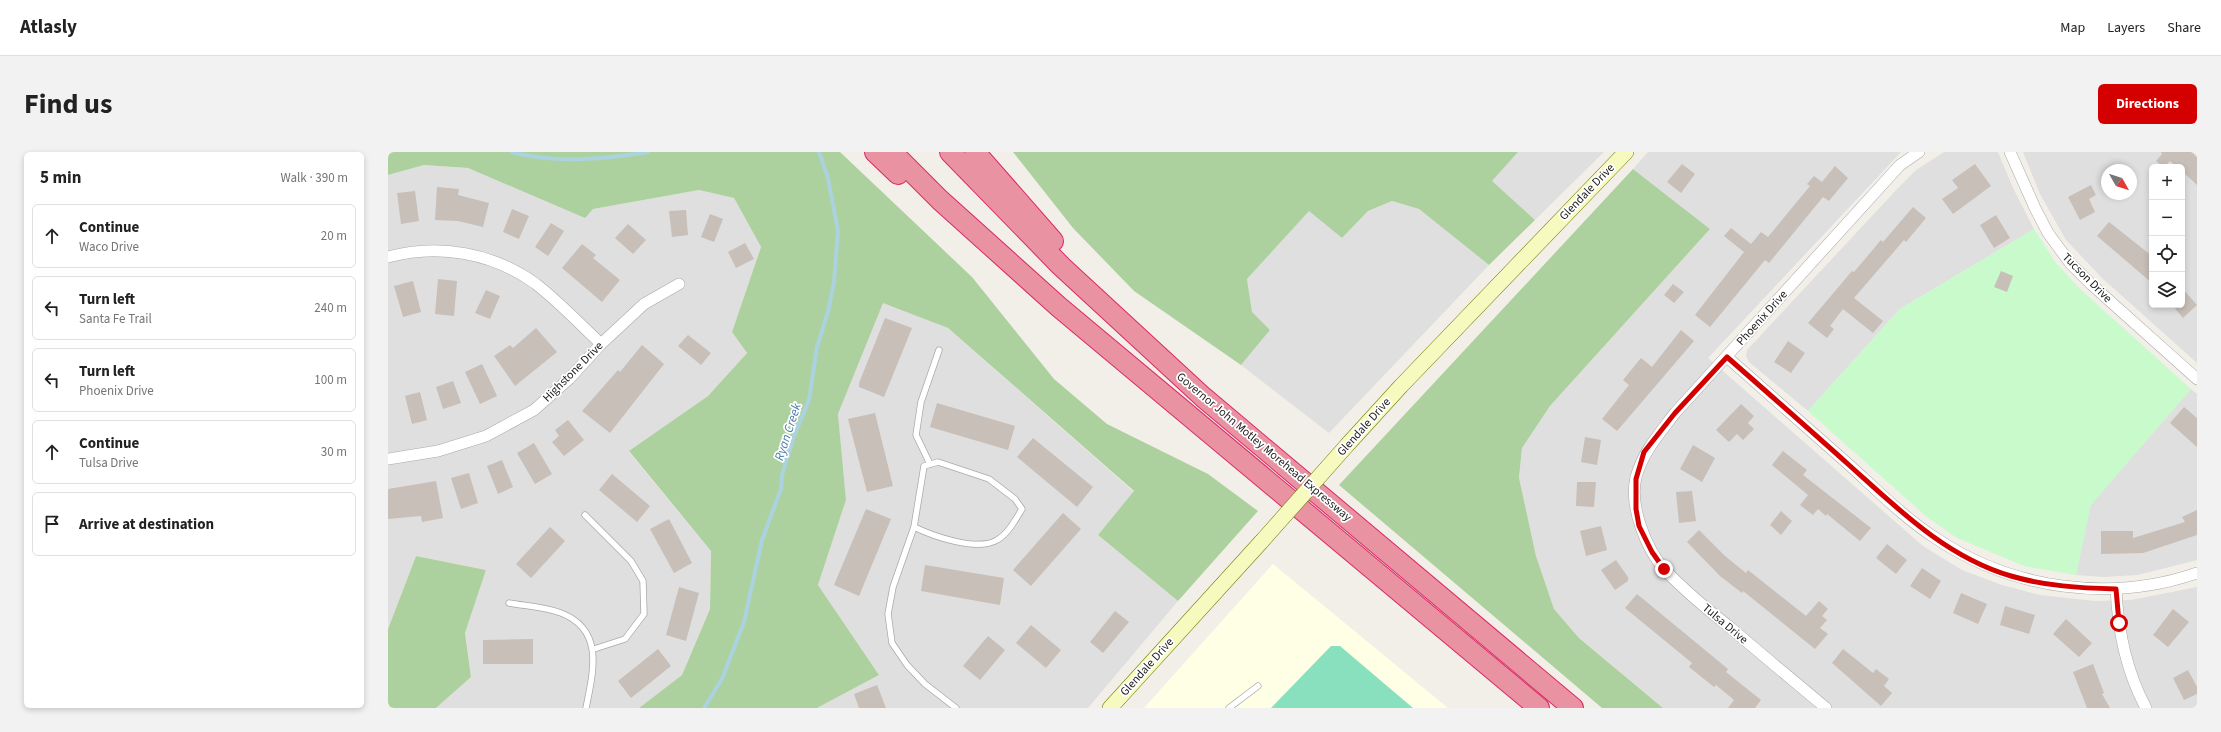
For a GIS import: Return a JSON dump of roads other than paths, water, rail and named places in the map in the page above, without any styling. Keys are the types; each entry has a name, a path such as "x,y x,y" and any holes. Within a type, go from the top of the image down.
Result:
{"highway":[{"path":"875,152 905,182 940,200"},
{"path":"892,152 940,200"},
{"name":"Governor John Motley Morehead Expressway","path":"950,152 1016,222 1110,312 1203,397 1573,708"},
{"path":"975,152 1042,229 1095,284 1110,312"},
{"name":"Governor John Motley Morehead Expressway","path":"940,200 1059,307 1539,708"}],"street":[{"name":"Glendale Drive","path":"1110,708 1406,380 1626,152"},
{"name":"Phoenix Drive","path":"1639,526 1636,509 1636,479 1644,452 1675,413 1900,165 1919,152"},
{"name":"Tucson Drive","path":"2010,152 2026,191 2041,220 2070,262 2092,285 2197,379"},
{"path":"388,257 429,250 458,252 485,258 510,268 536,284 601,344"},
{"name":"Highstone Drive","path":"388,459 438,451 486,436 534,410 569,379 601,344 644,304 679,284"},
{"path":"1727,357 1913,521 1955,551 1991,569 2031,581 2072,587 2116,589 2146,586 2197,573"},
{"name":"Tulsa Drive","path":"1639,526 1652,552 1664,569 1700,603 1826,708"},
{"path":"2116,589 2118,617 2128,668 2146,708"}],"lane":[{"path":"930,464 916,435 921,402 939,350"},
{"path":"914,527 933,536 972,545 997,541 1014,523 1022,509 1015,499 989,479 938,462 924,466 914,527 893,587 888,614 892,643 907,666 925,684 956,708"},
{"path":"585,515 631,561 643,581 644,614 624,640 594,649"},
{"path":"509,603 560,612 572,618 586,632 594,649 593,675 586,708"},
{"path":"1229,708 1258,686"}],"waterway":[{"path":"512,152 528,156 563,159 615,157 648,152"},
{"name":"Ryan Creek","path":"704,708 722,679 744,622 762,540 781,489 782,475 794,436 809,400 817,347 828,312 834,282 838,231 828,178 819,152"}]}
